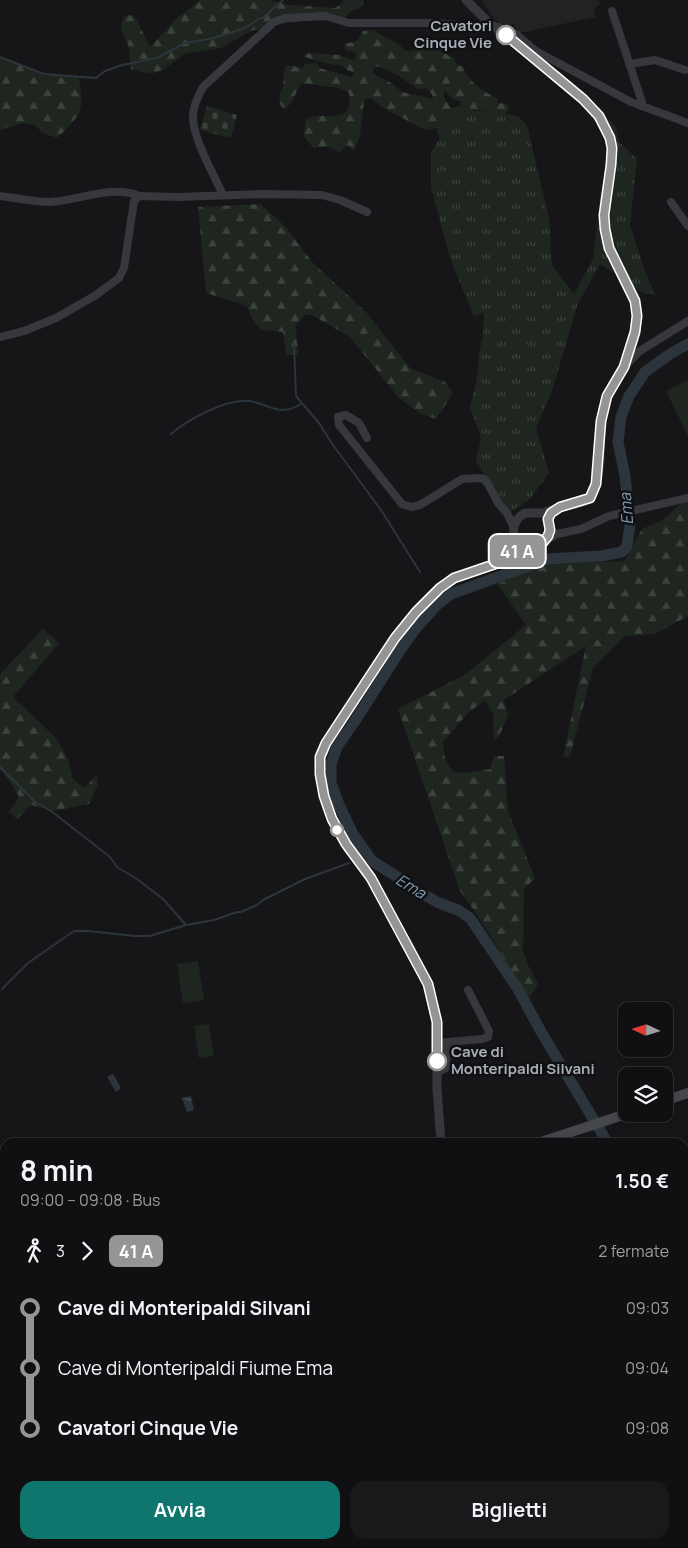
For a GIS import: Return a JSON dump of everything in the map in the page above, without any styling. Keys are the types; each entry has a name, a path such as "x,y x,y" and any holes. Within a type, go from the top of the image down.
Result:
{"main road":[{"path":"673,1098 688,1093"},
{"path":"552,1138 618,1117"}],"street":[{"path":"466,0 478,13 583,99 599,116 608,132 612,148 604,215 605,229 609,248 635,301"},
{"path":"612,11 642,102 641,106"},
{"path":"223,195 195,134 193,116 196,100 203,87 274,22 285,18 325,16 349,23 435,23 488,27 493,25 517,35 536,51 641,106 688,123"},
{"path":"629,64 655,60 686,70"},
{"path":"0,196 49,202 70,200 96,193 131,192 139,196 178,197 263,194 322,195 340,200 367,212"},
{"path":"0,337 24,331 56,318 119,278 124,268 134,202 139,196"},
{"path":"671,202 688,226"},
{"path":"624,367 640,351 688,321"},
{"path":"513,526 519,516 528,512 543,512 585,501 593,494 596,484 601,421 607,396 624,367 635,332"},
{"path":"367,438 359,423 346,415 338,418 339,425 402,504 411,507 420,505 462,480 480,478 488,484 498,503 506,513 513,526 513,535 517,542 527,548"},
{"path":"441,1138 437,1072 442,1043 428,984 371,878 346,844 332,819 321,784 320,757 326,743 395,638 416,612 440,588 454,578 501,562 527,548 540,546 547,540 564,532 581,528 609,516 688,498"},
{"path":"547,540 550,531 548,519 551,513 560,507"},
{"path":"535,512 545,518 552,528 564,532"},
{"path":"506,513 519,516"},
{"path":"511,555 517,542"},
{"path":"442,1043 488,1037 489,1031 468,990"}],"shaded area":[{"path":"482,0 597,0 600,3 594,10 596,17 520,33 516,31 514,24 502,26 492,16"}],"green space":[{"path":"201,0 268,0 290,5 335,8 344,0 364,0 358,9 351,11 345,17 332,21 319,19 279,24 251,31 221,48 186,53 163,70 154,73 131,69 129,48 121,29 124,16 131,15 136,18 150,47 178,17"},
{"path":"373,30 398,44 406,51 414,51 414,45 418,39 423,41 453,58 457,65 463,66 472,81 497,99 498,103 508,104 508,110 505,114 478,110 464,112 449,120 439,138 437,128 429,130 419,127 382,107 372,99 367,98 364,101 360,135 354,152 347,145 339,153 327,147 313,148 304,136 306,119 313,116 336,116 347,111 349,93 340,88 301,83 291,103 286,108 283,108 280,104 279,95 283,88 284,69 287,65 304,68 305,64 317,63 319,68 352,77 355,73 340,65 325,63 303,56 308,53 340,55 355,61 356,52 348,51 344,47 346,43 357,40 363,31","holes":["377,66 396,74 418,89 426,88 432,94 433,99 402,92 373,73 373,69","444,90 453,99 461,102 460,106 451,108 444,98"]},
{"path":"0,57 44,74 78,76 81,95 79,113 57,138 43,133 35,125 23,123 0,130"},
{"path":"591,100 616,127 619,142 637,159 630,225 645,271 655,294 643,293 600,264 577,306 551,394 536,427 549,473 530,499 509,513 495,496 476,461 481,438 470,408 477,379 484,312 474,317 450,258 431,188 431,153 450,118 466,111 491,111 518,116 527,125 549,219 552,265 574,294 593,259 600,198 609,159 602,131 580,103"},
{"path":"207,106 237,115 231,138 200,130"},
{"path":"260,204 285,226 313,263 366,312 410,368 445,382 453,393 436,419 421,414 399,398 350,337 312,315 305,315 296,325 298,355 286,355 283,332 262,330 253,321 247,306 206,293 198,207"},
{"path":"688,380 688,436 666,391"},
{"path":"688,502 688,616 655,634 625,636 593,668 570,757 563,757 586,646 504,700 508,715 499,736 494,740 493,714 485,700 467,714 443,742 445,760 453,772 467,773 490,769 494,756 504,756 508,811 535,878 524,889 523,951 538,984 529,998 476,913 460,891 398,709 466,674 526,625 497,584 541,565 624,561 642,529 663,520 681,503"},
{"path":"43,629 59,643 13,697 57,739 68,759 73,779 85,788 97,774 98,784 89,804 53,811 31,805 17,819 9,812 19,797 0,769 0,674"},
{"path":"198,961 204,1000 183,1003 177,964"},
{"path":"209,1024 214,1056 199,1058 194,1026"}],"water":[{"path":"113,1074 121,1088 116,1092 107,1077"},
{"path":"191,1096 194,1110 187,1112 182,1098"}],"waterway":[{"path":"0,57 44,74 96,78 105,71 122,65 157,58 185,43 214,38 239,30 263,18 283,0"},
{"path":"294,343 296,396 319,423 381,510 420,572"},
{"name":"Ema","path":"605,1138 540,1030 518,989 470,918 458,910 439,903 417,891 372,861 353,834 339,805 331,783 331,764 337,747 399,652 416,628 437,605 451,594 548,559 601,556 622,552 627,546 630,525 625,476 618,442 621,417 629,396 645,372 688,344"},
{"path":"171,434 208,411 230,403 249,401 280,410 286,410 301,404"},
{"name":"Ema","path":"437,597 440,603"},
{"path":"0,767 35,802 51,811 110,857 117,867 137,879 163,899 186,925"},
{"name":"Ema","path":"360,856 366,851"},
{"path":"2,989 28,963 74,931 150,936 241,912 305,879 349,863"},
{"name":"Ema","path":"599,1130 604,1128"}],"tunnel":[{"path":"635,301 637,316 635,332"}],"bus line":[{"path":"437,1061 437,1022 428,984 371,878 346,844 332,819 321,784 320,757 326,743 395,638 416,612 440,588 454,578 501,562 516,552 540,546 548,536 550,530 548,519 553,511 560,507 585,501 593,494 600,450 602,416 607,396 624,367 635,332 637,316 635,301 609,248 605,229 604,215 612,148 608,132 599,116 583,99 506,35"}],"place":[{"name":"Cavatori Cinque Vie","path":"506,35"},
{"name":"Cave di Monteripaldi Silvani","path":"437,1061"}]}
